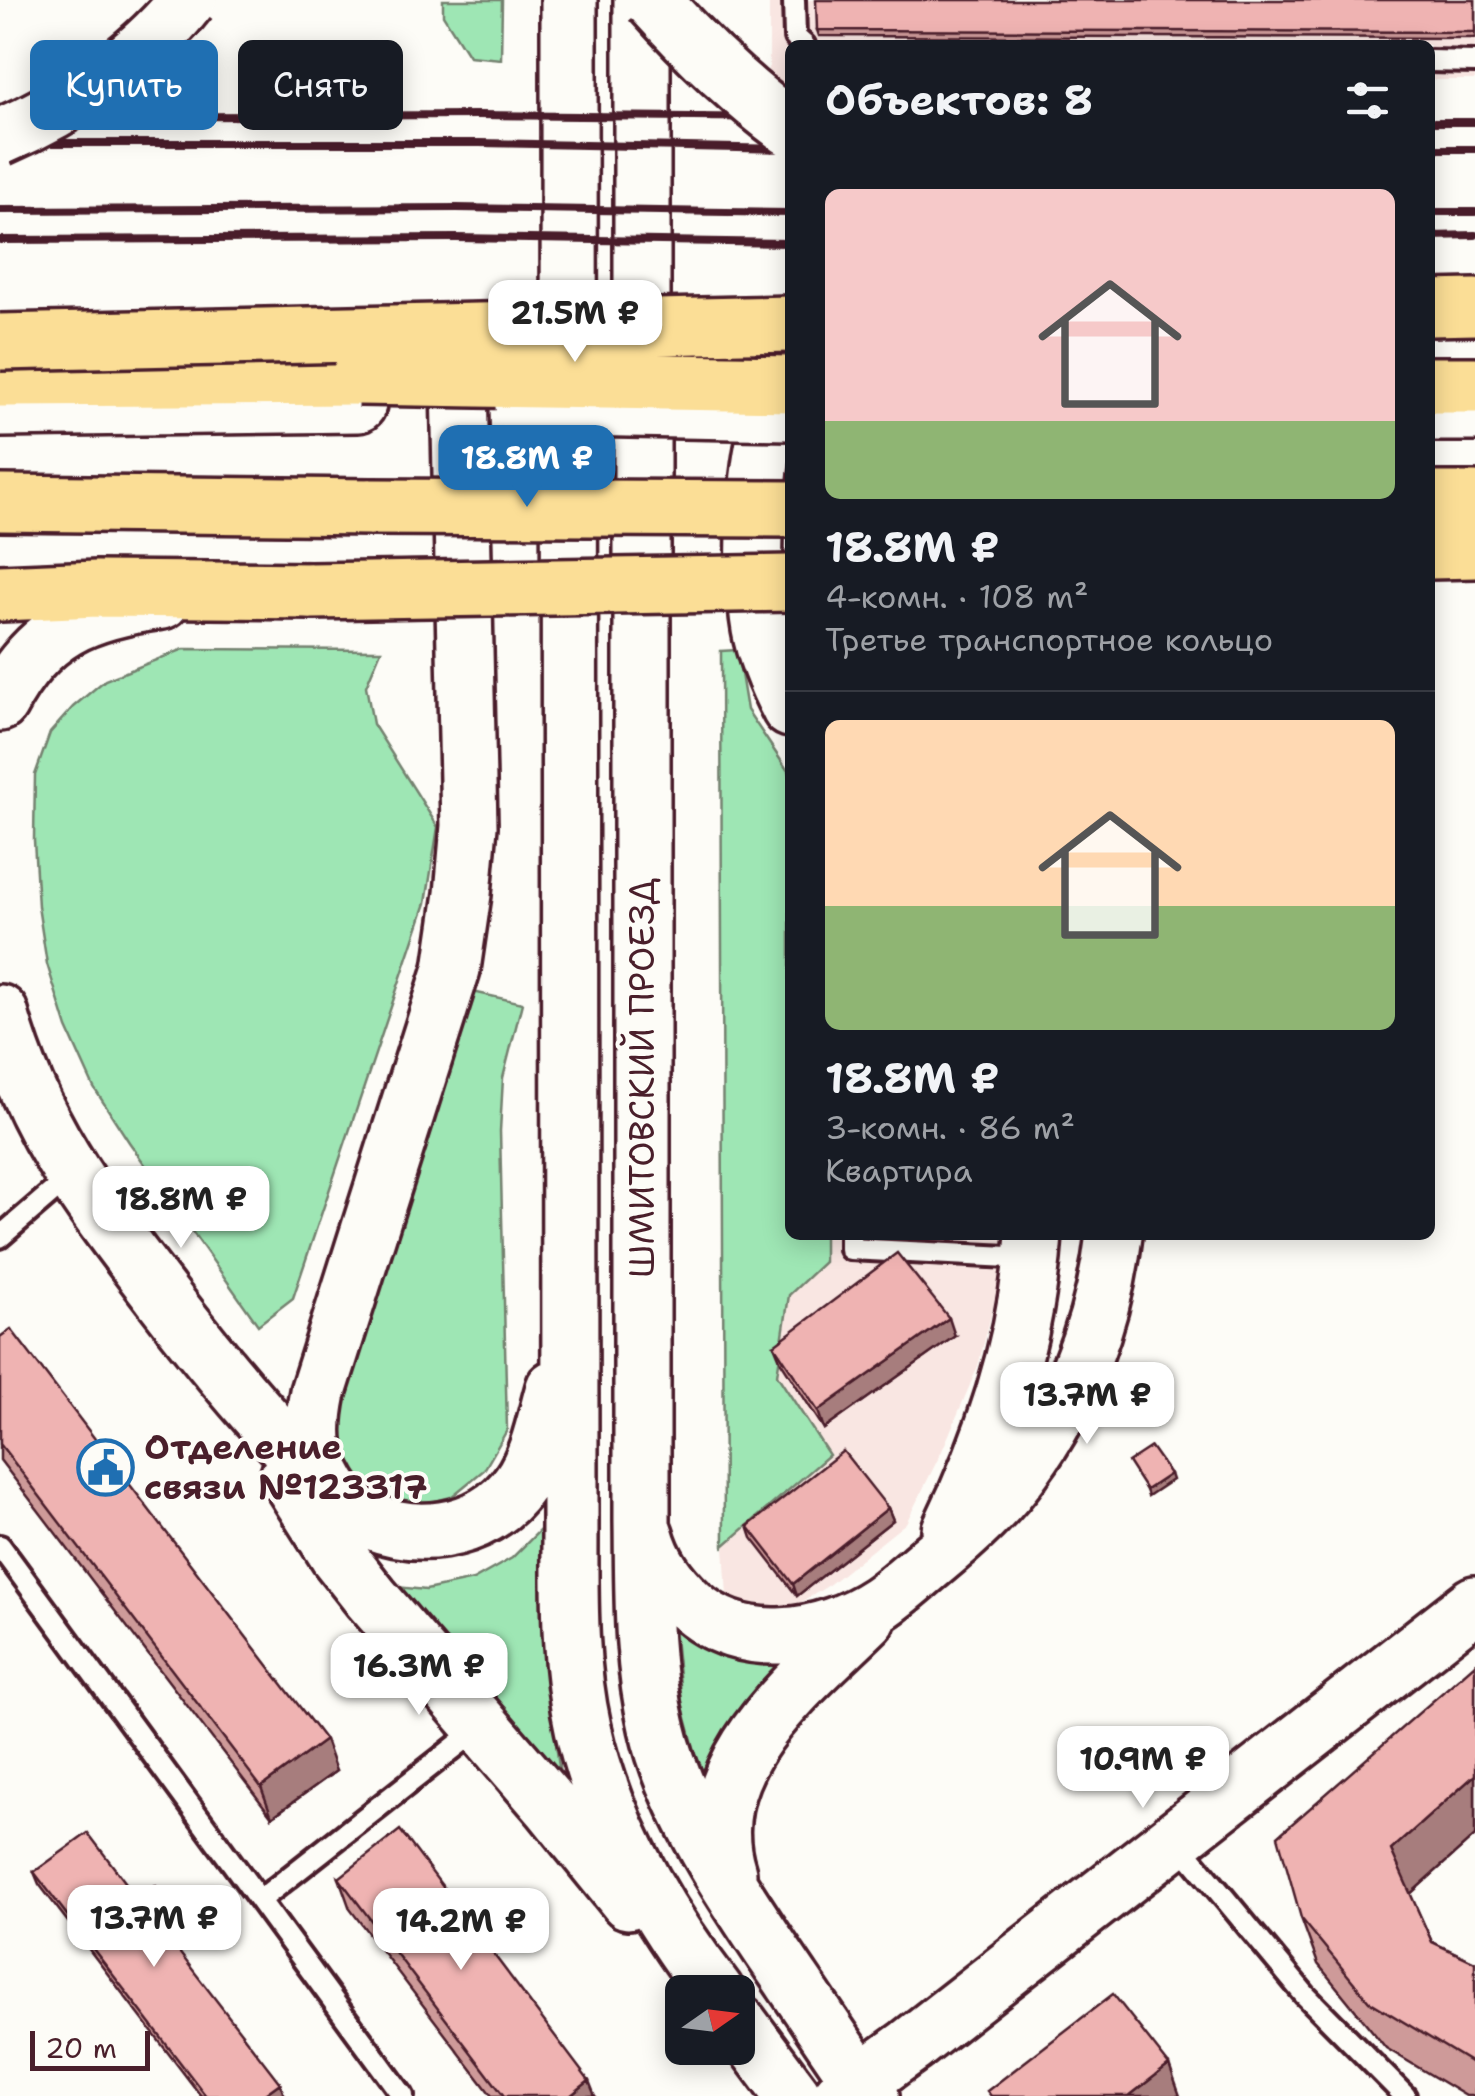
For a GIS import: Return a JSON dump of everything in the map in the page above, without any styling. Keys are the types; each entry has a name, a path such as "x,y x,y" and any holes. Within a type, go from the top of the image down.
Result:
{"main road":[{"path":"0,138 77,96 124,63 171,22 188,0"},
{"name":"ШМИТОВСКИЙ ПРОЕЗД","path":"569,0 570,1589 575,1672 582,1724 596,1777 620,1835 655,1902 704,1975"},
{"name":"ШМИТОВСКИЙ ПРОЕЗД","path":"642,0 642,1521 644,1632 650,1691 658,1732 686,1804 738,1900 858,2091"},
{"path":"652,0 696,49 785,124"},
{"path":"1435,297 1475,306"},
{"path":"1435,308 1475,306"},
{"path":"0,342 785,324"},
{"path":"0,330 274,325 377,330 432,346 454,369 459,384 469,826 465,878 452,969 316,1402 312,1428 316,1459 339,1499"},
{"path":"1435,332 1475,332"},
{"path":"0,378 785,412"},
{"path":"0,409 358,391 785,382"},
{"path":"785,385 765,442 754,574 761,634 785,698"},
{"path":"1435,386 1475,385"},
{"path":"1435,413 1475,413"},
{"path":"1435,500 1475,500"},
{"path":"0,504 785,509"},
{"path":"1435,551 1475,550"},
{"path":"0,592 785,583"},
{"path":"706,586 785,606"},
{"path":"0,703 20,670 44,644 67,626 96,613 173,600 311,591"},
{"path":"0,1013 26,1090 72,1175 225,1377 338,1556 690,1975"},
{"path":"642,1521 659,1570 672,1588 703,1618 728,1630 754,1636 781,1636 805,1633 857,1616 959,1539 1006,1492 1046,1433 1084,1360 1107,1284 1113,1240"},
{"path":"738,1900 726,1869 720,1831 737,1766 772,1712 934,1554 950,1530 994,1429 1013,1368 1033,1246"},
{"path":"225,1377 339,1499 366,1520 402,1531 424,1532 470,1523 490,1513 522,1481 535,1454 570,1332"},
{"path":"858,2091 1475,1604"},
{"path":"755,2045 792,2096"},
{"path":"755,2052 792,2096"}],"lane":[{"path":"794,0 795,37 798,40"},
{"path":"1435,62 1475,62"},
{"path":"0,1236 72,1175"},
{"path":"850,1240 850,1249 1033,1246"},
{"path":"0,1546 404,2096"},
{"path":"260,1900 482,1726"},
{"path":"1176,1839 1305,1995 1405,2096"}],"shaded area":[{"path":"769,0 1475,0 1475,80 1435,80 1435,40 785,40 785,89 769,90"},
{"path":"824,1240 1002,1240 997,1292 978,1366 906,1523 826,1587 797,1605 760,1608 727,1597 724,1546 828,1455 750,1332 824,1262"}],"green space":[{"path":"443,0 502,0 501,59 469,56 443,15"},
{"path":"184,649 381,650 366,686 373,724 438,827 426,903 293,1298 258,1325 94,1088 67,1028 47,964 38,906 35,775 50,733 105,680"},
{"path":"737,650 747,710 785,767 785,1240 824,1240 824,1262 789,1295 777,1375 829,1455 724,1546 721,651"},
{"path":"464,990 522,1003 503,1078 500,1131 507,1430 484,1470 451,1497 412,1507 381,1500 351,1478 337,1441 340,1395"},
{"path":"545,1525 544,1651 560,1774 387,1586 426,1590 473,1580 512,1558"},
{"path":"671,1601 820,1655 715,1803 696,1755 682,1703"}],"building":[{"path":"816,0 1475,0 1475,32 817,30"},
{"path":"897,1253 949,1318 818,1411 774,1345"},
{"path":"11,1329 325,1740 261,1787 0,1444 0,1337"},
{"path":"1151,1447 1170,1474 1146,1490 1128,1462"},
{"path":"843,1451 888,1508 793,1584 748,1526"},
{"path":"1475,1664 1475,1775 1391,1850 1432,1942 1475,1962 1475,2063 1369,2001 1301,1918 1278,1836"},
{"path":"400,1830 589,2081 570,2096 504,2096 339,1878"},
{"path":"88,1833 135,1895 146,1887 156,1886 175,1909 174,1920 162,1930 280,2083 262,2096 206,2096 34,1872"},
{"path":"1113,1994 1169,2065 1129,2096 991,2096 987,2091"}],"railway":[{"path":"0,117 785,118"},
{"path":"1435,122 1475,122"},
{"path":"0,143 479,143 785,149"},
{"path":"1435,149 1475,149"},
{"path":"0,210 457,208 785,213"},
{"path":"1435,212 1475,212"},
{"path":"1435,236 1475,235"},
{"path":"0,240 456,238 785,243"}],"place":[{"name":"Отделение связи №123317","path":"105,1467"}]}
